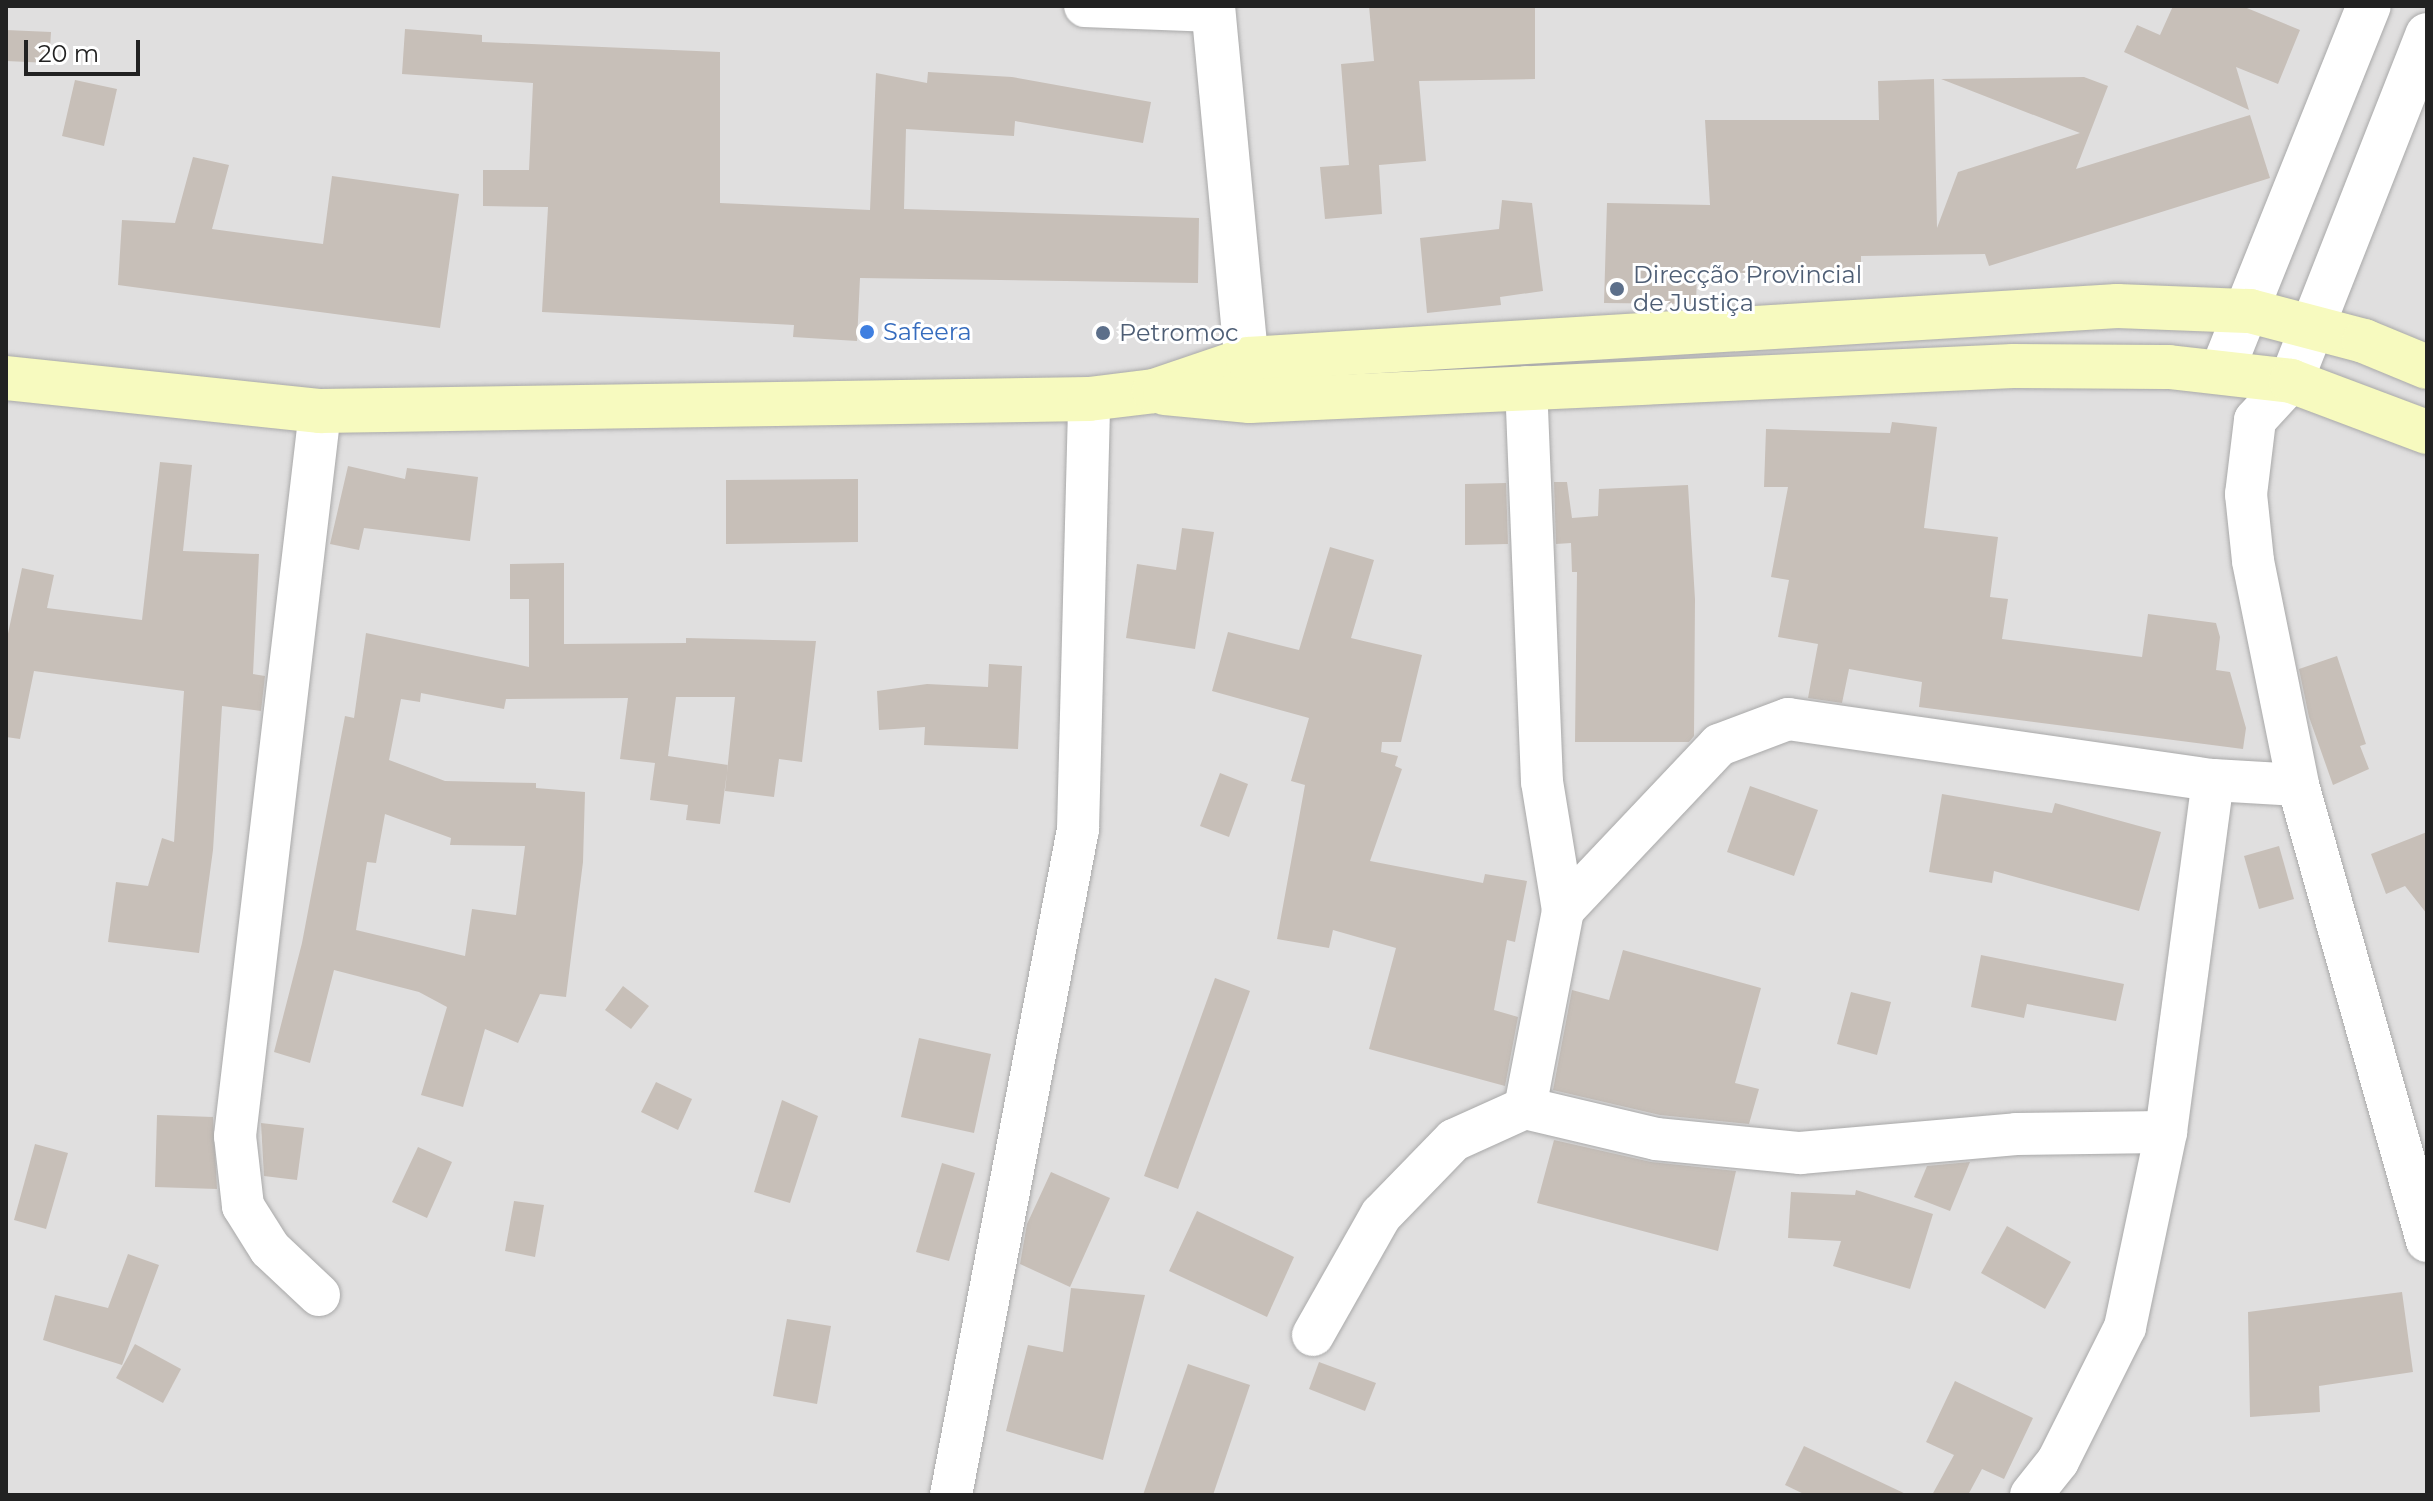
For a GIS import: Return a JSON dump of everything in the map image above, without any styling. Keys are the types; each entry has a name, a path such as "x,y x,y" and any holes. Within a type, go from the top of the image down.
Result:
{"main road":[{"path":"6,378 320,411 1089,399 1154,391 1248,359 2117,306 2250,311 2310,324 2427,367"},
{"path":"1154,391 1250,401 2013,366 2222,371 2291,381 2427,432"}],"street":[{"path":"1085,6 1213,9 1250,401"},
{"path":"2255,420 2222,371 2250,311 2369,6"},
{"path":"2427,35 2310,324 2291,381 2255,420 2246,494 2253,561 2298,785 2427,1241"},
{"path":"1525,1108 1563,910 1542,782 1526,387"},
{"path":"951,1495 1078,829 1089,399"},
{"path":"319,1295 270,1249 243,1206 235,1136 320,411"},
{"path":"1563,910 1719,745 1788,719 2213,780 2298,785"},
{"path":"2031,1495 2058,1461 2125,1327 2166,1132 2213,780"},
{"path":"1313,1335 1381,1215 1454,1140 1525,1108 1656,1139 1800,1153 2016,1134 2166,1132"}],"shaded area":[{"path":"6,6 2427,6 2427,1495 6,1495"}],"building":[{"path":"1369,6 1535,6 1535,79 1419,81 1426,161 1379,165 1382,214 1325,219 1320,167 1349,165 1341,64 1374,61"},
{"path":"2173,6 2242,6 2300,30 2278,84 2236,67 2249,110 2124,52 2137,25 2160,35"},
{"path":"405,29 482,35 482,42 720,52 720,203 870,210 876,73 927,83 928,72 1012,77 1151,102 1143,143 1015,121 1014,136 906,129 904,209 1199,218 1198,283 860,278 857,341 793,337 794,325 542,312 548,207 483,206 483,170 529,170 533,83 402,74"},
{"path":"6,30 51,32 49,63 6,61"},
{"path":"2084,77 2108,86 2076,169 2250,115 2270,178 1989,266 1985,254 1861,256 1861,270 1697,274 1696,304 1604,303 1607,203 1710,205 1705,120 1879,120 1878,81 1934,79 1937,228 1958,172 2080,133 1941,79"},
{"path":"75,80 117,89 104,146 62,136"},
{"path":"193,157 229,165 212,229 323,244 332,176 459,194 440,328 118,285 122,220 175,223"},
{"path":"1502,200 1532,203 1543,291 1500,297 1501,305 1427,313 1420,238 1499,229"},
{"path":"1892,422 1937,427 1924,528 1998,537 1990,597 2008,599 2002,639 2142,657 2148,614 2216,623 2220,637 2216,670 2230,672 2246,728 2243,749 1919,707 1922,682 1849,669 1842,703 1808,698 1818,644 1778,637 1789,580 1771,577 1788,487 1764,487 1766,429 1890,433"},
{"path":"160,462 192,465 183,551 259,554 253,674 265,676 261,711 222,706 213,850 199,953 108,942 116,882 148,886 162,838 174,842 184,691 34,671 20,739 6,737 6,643 22,568 54,575 47,608 142,620"},
{"path":"348,466 405,479 407,468 478,477 470,541 364,528 359,550 330,544"},
{"path":"858,479 858,542 726,544 726,480"},
{"path":"1554,482 1567,482 1572,518 1598,516 1599,489 1688,485 1695,599 1694,736 1689,742 1575,742 1577,572 1572,572 1571,543 1556,544"},
{"path":"1506,483 1508,544 1465,545 1465,484"},
{"path":"1182,528 1214,532 1195,649 1126,638 1137,564 1176,570"},
{"path":"1330,547 1374,560 1351,638 1422,655 1401,742 1382,742 1381,752 1398,756 1395,766 1402,769 1370,861 1483,883 1485,874 1527,881 1515,942 1507,940 1494,1010 1518,1017 1505,1086 1369,1049 1396,948 1333,930 1329,948 1277,939 1305,785 1291,781 1309,718 1212,691 1228,632 1299,650"},
{"path":"564,563 564,644 686,643 686,638 816,641 802,762 779,759 774,797 725,791 727,773 720,824 686,820 688,805 650,800 655,763 620,759 628,698 506,699 504,709 421,693 420,702 401,699 389,760 445,781 536,783 536,788 585,792 583,862 566,997 540,994 518,1043 485,1029 463,1107 421,1095 447,1007 419,992 334,970 310,1063 274,1052 302,943 345,716 354,718 366,633 529,667 529,599 510,599 510,564","holes":["676,697 735,697 728,765 668,756","385,814 451,838 450,845 525,846 516,915 472,909 465,956 356,930 367,862 376,863"]},
{"path":"2337,656 2366,744 2360,746 2369,769 2333,785 2309,717 2299,669"},
{"path":"989,664 1022,666 1018,749 924,745 925,727 879,730 877,691 927,684 988,687"},
{"path":"1220,773 1248,784 1229,837 1200,826"},
{"path":"1750,786 1818,810 1794,876 1727,852"},
{"path":"1942,794 2052,813 2055,803 2161,832 2139,911 1994,871 1992,883 1929,872"},
{"path":"2427,832 2427,914 2405,886 2386,894 2371,854"},
{"path":"2279,846 2294,899 2259,909 2244,856"},
{"path":"1623,950 1761,988 1735,1083 1759,1089 1749,1124 1660,1115 1553,1090 1572,990 1609,1000"},
{"path":"1981,955 2124,984 2116,1021 2027,1004 2024,1018 1971,1007"},
{"path":"1215,978 1250,991 1178,1189 1144,1176"},
{"path":"623,986 649,1006 631,1029 605,1010"},
{"path":"1851,992 1891,1002 1877,1055 1837,1044"},
{"path":"919,1038 991,1054 974,1133 901,1117"},
{"path":"656,1082 692,1099 678,1130 641,1112"},
{"path":"782,1100 818,1116 790,1203 754,1192"},
{"path":"157,1115 213,1117 217,1189 155,1187"},
{"path":"261,1123 304,1128 297,1180 264,1176"},
{"path":"1554,1140 1651,1162 1736,1171 1718,1251 1537,1203"},
{"path":"35,1144 68,1153 46,1229 14,1220"},
{"path":"418,1147 452,1162 427,1218 392,1202"},
{"path":"1970,1162 1950,1211 1914,1197 1927,1166"},
{"path":"942,1163 975,1173 949,1261 916,1252"},
{"path":"1051,1172 1110,1198 1070,1287 1020,1264 1027,1224"},
{"path":"1856,1190 1933,1214 1910,1289 1833,1266 1841,1241 1788,1238 1791,1192 1855,1195"},
{"path":"514,1201 544,1205 535,1257 505,1251"},
{"path":"1197,1211 1294,1257 1267,1317 1169,1271"},
{"path":"2007,1226 2071,1262 2045,1309 1981,1273"},
{"path":"128,1254 159,1265 122,1365 43,1340 55,1295 108,1308"},
{"path":"1071,1288 1145,1295 1103,1460 1006,1431 1028,1345 1063,1352"},
{"path":"2402,1292 2413,1372 2319,1386 2320,1412 2250,1417 2248,1312"},
{"path":"787,1319 831,1326 817,1404 773,1396"},
{"path":"135,1344 181,1369 163,1403 116,1378"},
{"path":"1319,1362 1376,1383 1365,1411 1309,1389"},
{"path":"1188,1364 1250,1385 1213,1495 1143,1495"},
{"path":"1955,1381 2033,1418 2004,1479 1982,1469 1968,1495 1932,1495 1954,1455 1926,1442"},
{"path":"1804,1446 1908,1495 1806,1495 1785,1485"}],"place":[{"name":"Direcção Provincial de Justiça","path":"1617,289"},
{"name":"Safeera","path":"867,332"},
{"name":"Petromoc","path":"1103,333"}]}
